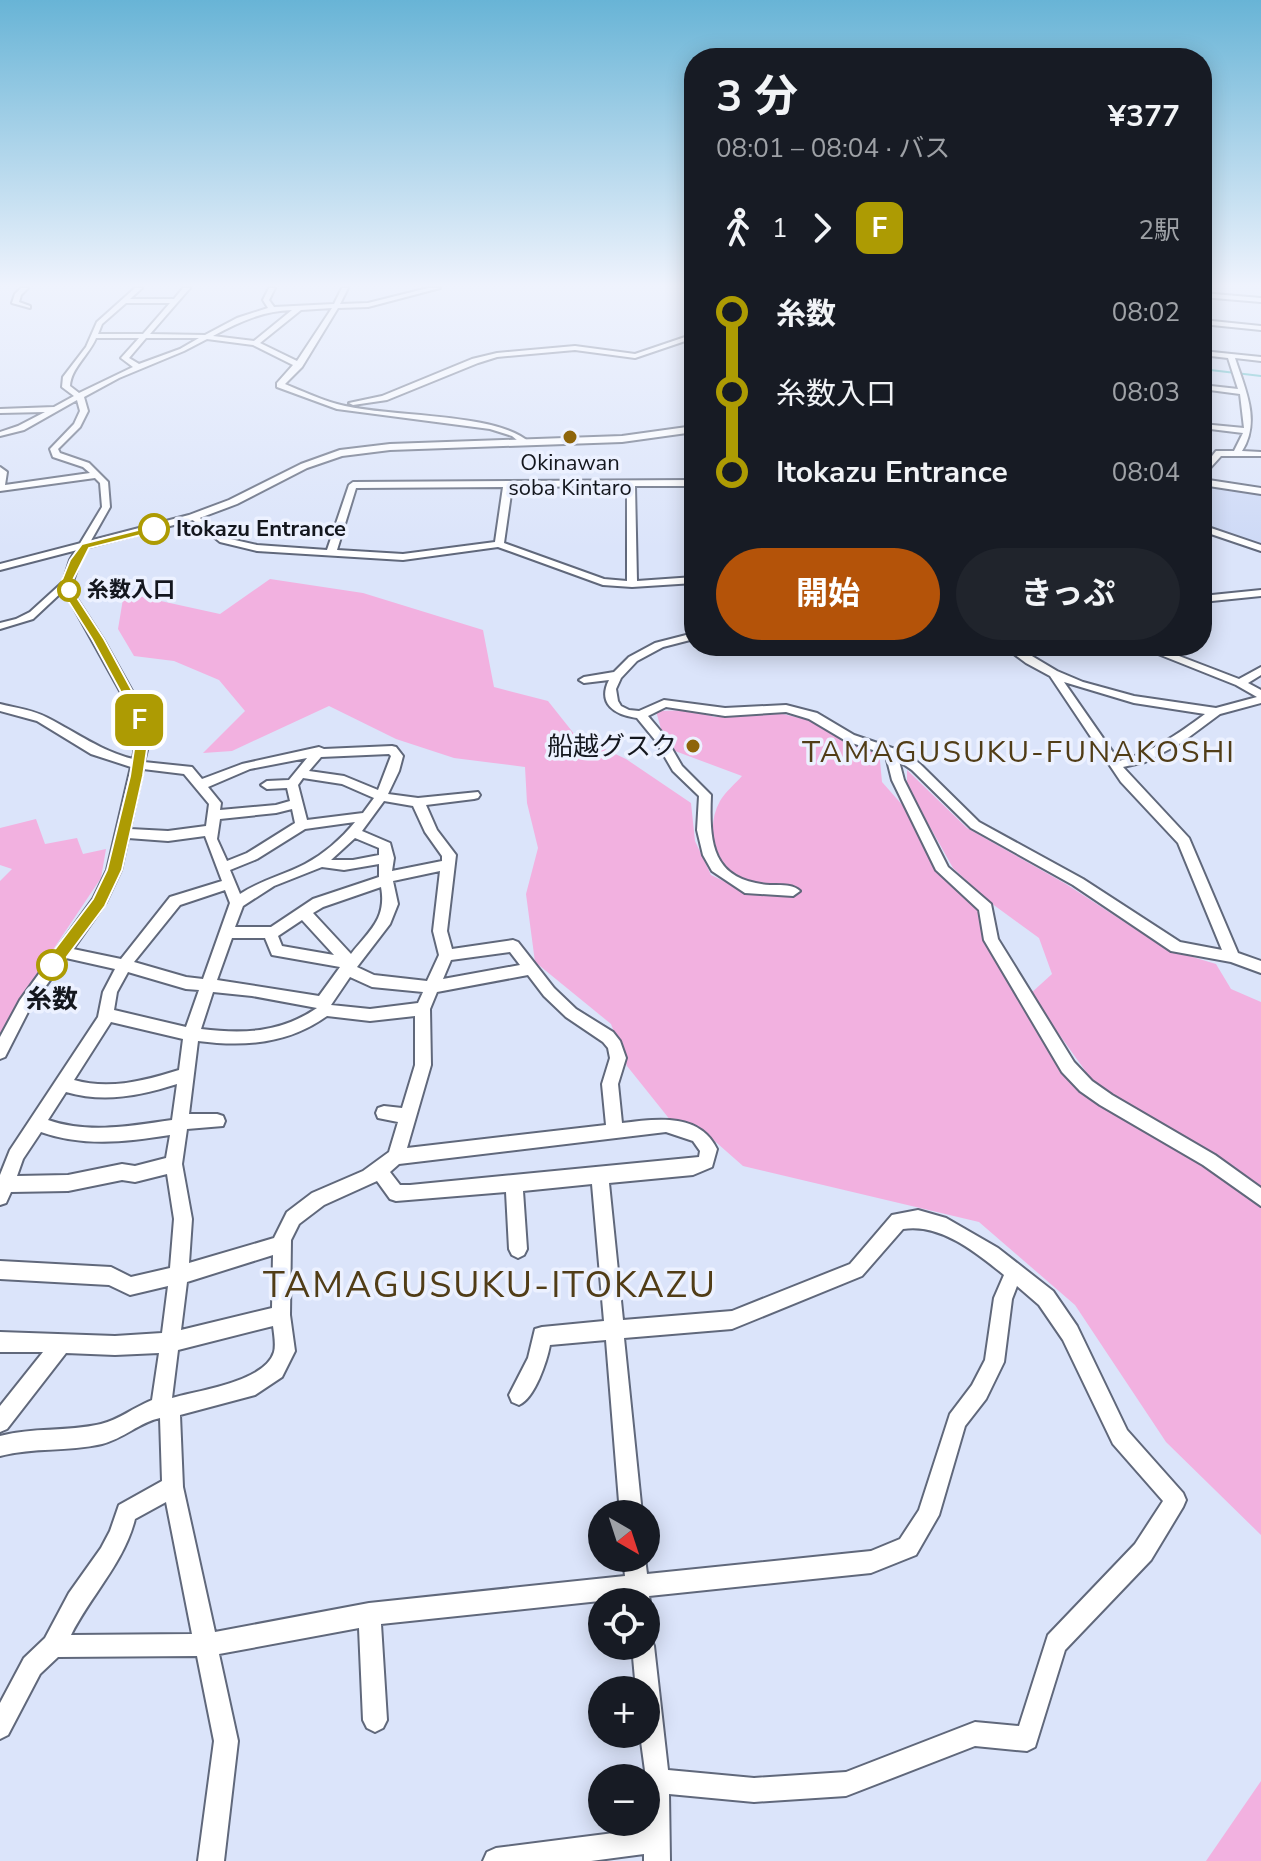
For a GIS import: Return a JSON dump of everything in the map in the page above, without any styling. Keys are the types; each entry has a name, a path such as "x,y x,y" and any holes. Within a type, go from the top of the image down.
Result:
{"main road":[{"path":"0,567 193,517 233,502 304,466 340,453 390,447 622,439 684,430"},
{"path":"1212,484 1261,491"}],"street":[{"path":"0,1052 25,1004 99,902 114,870 139,765 142,736 135,707 98,639 70,596 67,584 71,568 106,507 105,488 97,475 86,465 56,455 54,449 81,419 85,406 80,397 66,387 65,382 70,375"},
{"path":"0,434 21,428 119,375"},
{"path":"290,375 280,385 337,407 491,427 515,434 526,443"},
{"path":"337,407 384,398 441,375"},
{"path":"1236,375 1249,414 1246,443 1238,451"},
{"path":"1212,388 1241,392"},
{"path":"0,411 56,409"},
{"path":"1212,427 1247,431"},
{"path":"1212,460 1216,455 1238,451 1261,454"},
{"path":"0,470 3,472 3,484 0,487"},
{"path":"0,487 97,475"},
{"path":"331,553 353,485 684,483"},
{"path":"631,484 632,584"},
{"path":"499,544 508,485"},
{"path":"193,517 223,540 241,545 403,557 499,544 603,582 632,584 684,581"},
{"path":"1212,531 1261,548"},
{"path":"0,626 19,622 37,613 53,591 67,584"},
{"path":"1212,598 1261,593"},
{"path":"684,639 648,649 618,675 610,689 612,701 626,713 641,715 664,703 725,712 786,708 813,716 850,738 900,755 975,825 1078,882 1176,947 1232,957 1261,967"},
{"path":"1023,656 1055,677 1171,708 1216,712"},
{"path":"1169,656 1240,683 1261,697"},
{"path":"1240,683 1261,670"},
{"path":"584,680 618,675"},
{"path":"1055,677 1125,779 1184,841 1232,957"},
{"path":"1117,765 1141,759 1177,740 1216,712 1261,697"},
{"path":"0,707 41,718 95,751 139,765 181,768 201,785 215,803 211,839 237,903"},
{"path":"641,715 660,738 677,768 705,795 703,830 717,868 745,888 793,891"},
{"path":"201,785 253,763 319,751 392,750 397,756 394,776 383,797 352,832 320,861 267,884 237,903 207,985 203,1008 191,1035 174,1164 183,1219 179,1275 169,1341 166,1407 173,1487 226,1741 211,1861"},
{"path":"267,785 292,784 319,751"},
{"path":"900,755 893,760 898,780 943,870 986,908 991,940 1068,1067 1086,1086 1106,1100 1209,1160 1261,1198"},
{"path":"302,774 344,780 383,797 418,802 474,795"},
{"path":"292,784 294,804 302,825"},
{"path":"396,1157 423,1065 423,1009 446,955 440,931 449,855 431,832 418,802"},
{"path":"216,815 276,809 294,804"},
{"path":"223,868 252,856 302,825 363,817"},
{"path":"123,833 168,836 213,830"},
{"path":"106,1014 159,1030 191,1035 269,1037 311,1023 349,966 383,924 391,904 386,879 385,846 352,832"},
{"path":"320,861 353,865 387,858"},
{"path":"226,933 270,932 318,903 386,879 448,865"},
{"path":"174,1164 135,1174 122,1172 4,1191 16,1155 106,1014 110,992 124,965 175,901 229,884"},
{"path":"304,913 349,966 372,981 432,987 531,969"},
{"path":"270,932 277,951 349,966"},
{"path":"446,955 513,946 571,1013 608,1037 615,1046 618,1058 610,1084 615,1131"},
{"path":"62,952 124,965 186,983 370,1015 423,1009"},
{"path":"63,1084 82,1091 116,1094 187,1074"},
{"path":"384,1113 409,1116"},
{"path":"37,1123 75,1134 129,1133 217,1121"},
{"path":"0,1446 16,1440 79,1437 113,1431 166,1407 255,1385 275,1370 285,1351 281,1315 282,1244 293,1218 318,1199 378,1170 396,1157 666,1125 698,1135 709,1149 706,1162 693,1167 396,1193 378,1170"},
{"path":"600,1175 630,1500"},
{"path":"514,1183 518,1249"},
{"path":"519,1395 537,1361 542,1336 732,1320 856,1270 898,1221 918,1218 946,1226 1015,1271 1046,1298 1070,1333 1120,1437 1176,1500 1143,1552 1056,1643 1027,1739 975,1734 846,1784 754,1790 660,1781"},
{"path":"0,1270 111,1276 130,1286 179,1275 282,1244"},
{"path":"660,1591 871,1562 908,1547 928,1515 957,1421 979,1392 994,1362 1003,1298 1015,1271"},
{"path":"0,1342 37,1340 60,1345 169,1341 281,1315"},
{"path":"0,1422 60,1345"},
{"path":"0,1727 32,1666 53,1646 80,1596 104,1567 122,1532 126,1512 173,1487"},
{"path":"53,1646 208,1645 369,1614 588,1598"},
{"path":"369,1614 375,1720"},
{"path":"644,1660 655,1764"},
{"path":"496,1861 656,1851"}],"shaded area":[{"path":"1212,486 1261,494 1261,546 1212,529"},
{"path":"270,579 363,593 483,630 494,687 548,701 575,735 626,759 691,803 695,841 711,875 744,891 745,885 721,858 713,836 715,813 720,801 742,776 675,751 663,736 656,711 696,710 714,717 774,712 817,722 848,742 879,750 882,782 905,808 933,861 979,908 984,942 1043,1043 1067,1073 1215,1170 1261,1205 1261,1535 1166,1442 1075,1305 979,1222 743,1166 701,1129 671,1121 627,1066 611,1024 535,962 526,894 538,848 527,803 525,767 454,758 396,739 329,706 232,751 203,753 245,711 219,680 174,661 134,656 118,629 124,593 220,614"},
{"path":"907,770 967,828 1066,884 1166,949 1216,964 1231,989 1261,1002 1261,1189 1213,1153 1097,1087 1030,994 1052,974 1039,938 991,903 953,868 907,786"},
{"path":"36,819 45,844 77,838 83,854 106,849 101,878 16,1005 0,1035 0,881 12,869 0,865 0,828"},
{"path":"1261,1781 1261,1861 1206,1861"}],"waterway":[{"path":"1251,375 1261,376"}],"bus line":[{"name":"F","path":"52,965 99,902 114,870 142,746 141,726 135,707 90,625 70,596 67,580 85,546 154,529"}],"place":[{"name":"Okinawan soba Kintaro","path":"570,437"},
{"name":"Itokazu Entrance","path":"154,529"},
{"name":"糸数入口","path":"69,590"},
{"name":"船越グスク","path":"693,746"},
{"name":"糸数","path":"52,965"}],"district":[{"name":"TAMAGUSUKU-FUNAKOSHI","path":"1019,752"},
{"name":"TAMAGUSUKU-ITOKAZU","path":"490,1285"}]}
